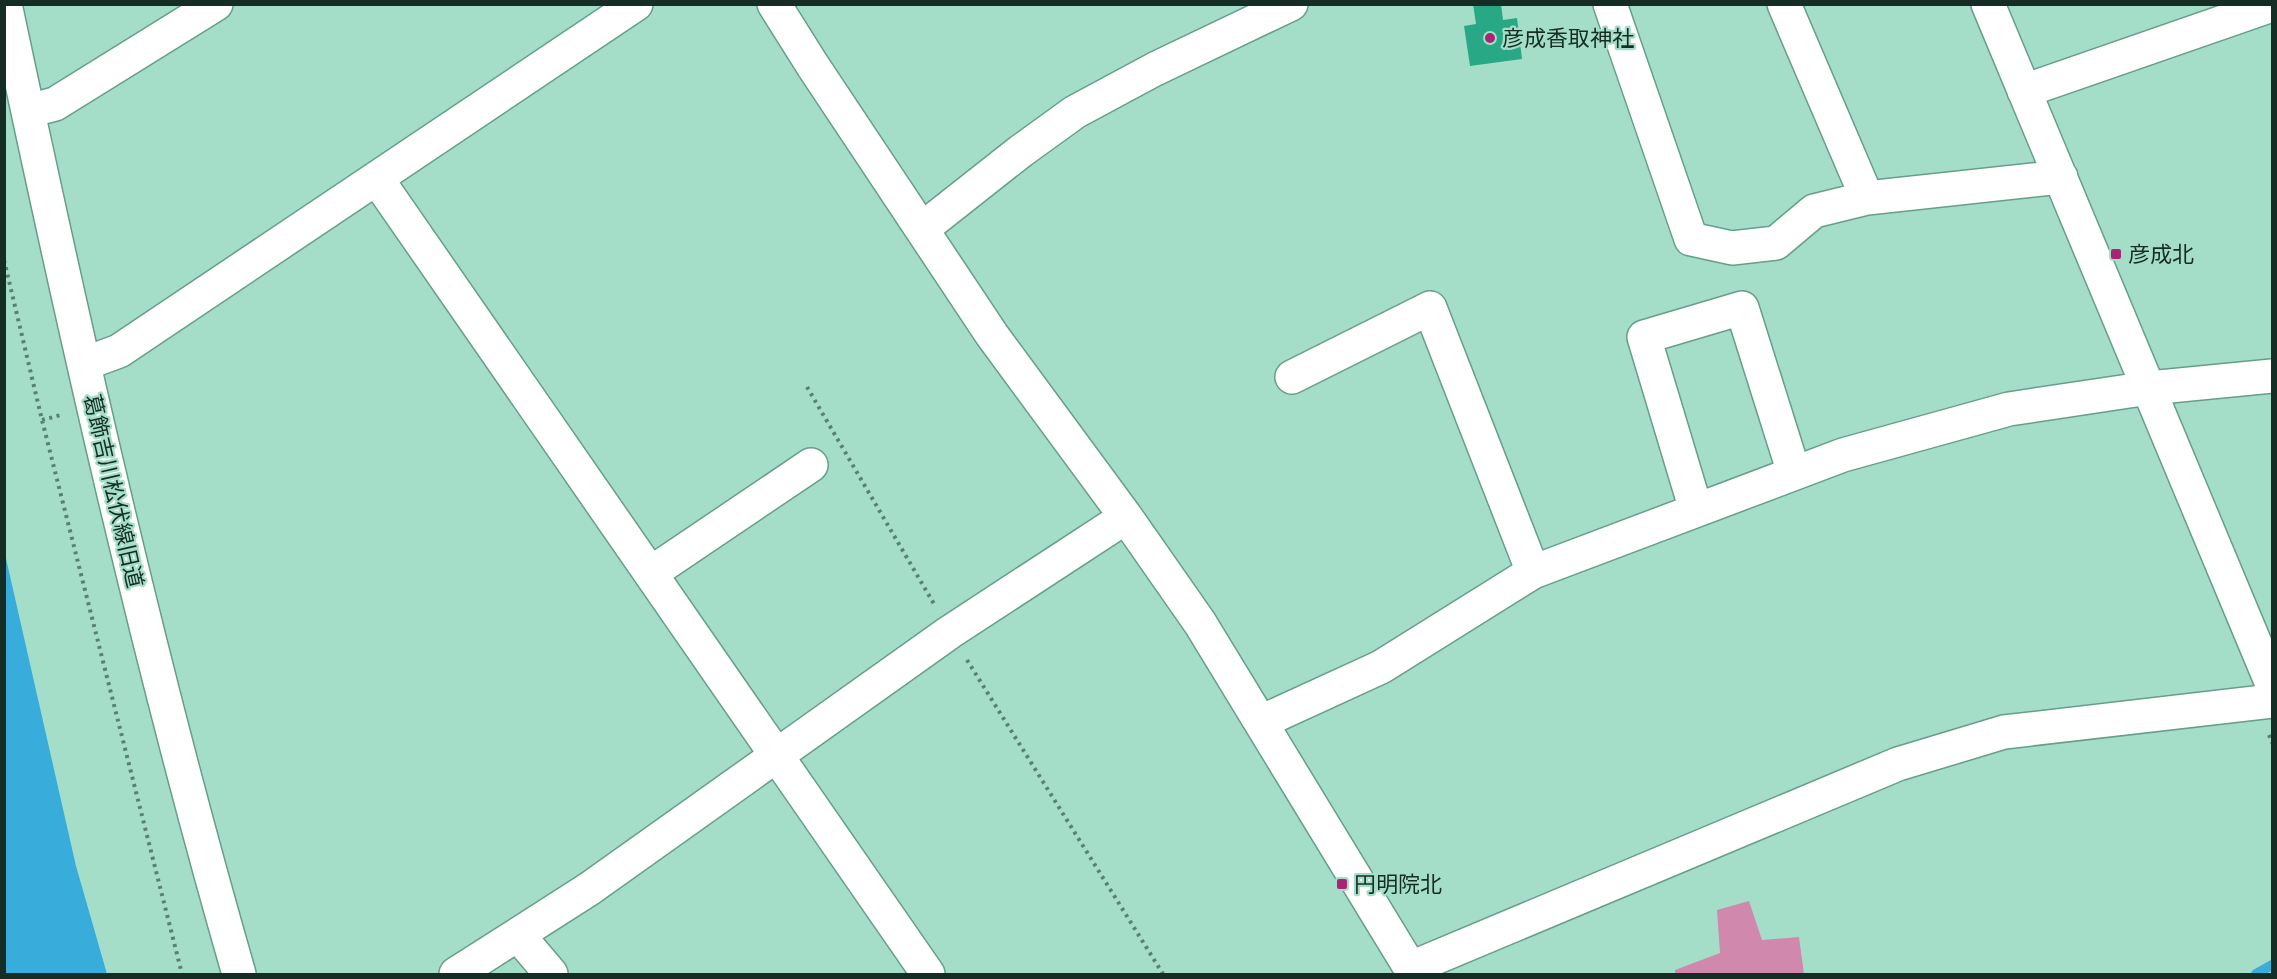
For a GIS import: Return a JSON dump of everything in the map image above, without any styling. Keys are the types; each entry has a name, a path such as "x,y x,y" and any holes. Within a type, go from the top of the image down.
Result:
{"street":[{"name":"葛飾吉川松伏線旧道","path":"5,4 111,488 206,861 239,975"},
{"path":"28,111 55,104 216,4"},
{"path":"84,364 119,351 636,4"},
{"path":"774,4 992,335 1126,517 1200,623 1407,970 1909,761 2004,732 2272,700"},
{"path":"922,229 1021,151 1075,112 1155,69 1291,4"},
{"path":"1610,4 1690,240 1732,248 1776,243 1814,211 1867,198 2061,177"},
{"path":"1784,4 1867,198"},
{"path":"1988,4 2272,684"},
{"path":"2024,91 2272,5"},
{"path":"377,179 928,975"},
{"path":"1292,376 1430,308 1533,572"},
{"path":"1696,510 1644,337 1742,308 1794,473"},
{"path":"1261,722 1381,667 1533,572 1843,455 2009,409 2149,388 2272,376"},
{"path":"651,573 810,465"},
{"path":"456,975 589,889 950,632 1126,517"},
{"path":"518,935 551,975"}],"path":[{"path":"4,260 182,975"},
{"path":"807,387 950,632 1163,975"},
{"path":"42,420 55,417"}],"shaded area":[{"path":"1749,901 1762,940 1799,937 1804,974 1675,974 1675,970 1720,953 1717,910"}],"water":[{"path":"5,554 76,866 107,974 5,974"}],"building":[{"path":"1473,4 1501,4 1503,20 1517,18 1522,59 1470,66 1464,26 1476,24"}],"waterway":[{"path":"2256,974 2272,965"}],"place":[{"name":"彦成香取神社","path":"1490,38"},
{"name":"彦成北","path":"2116,254"},
{"name":"円明院北","path":"1342,884"}]}
